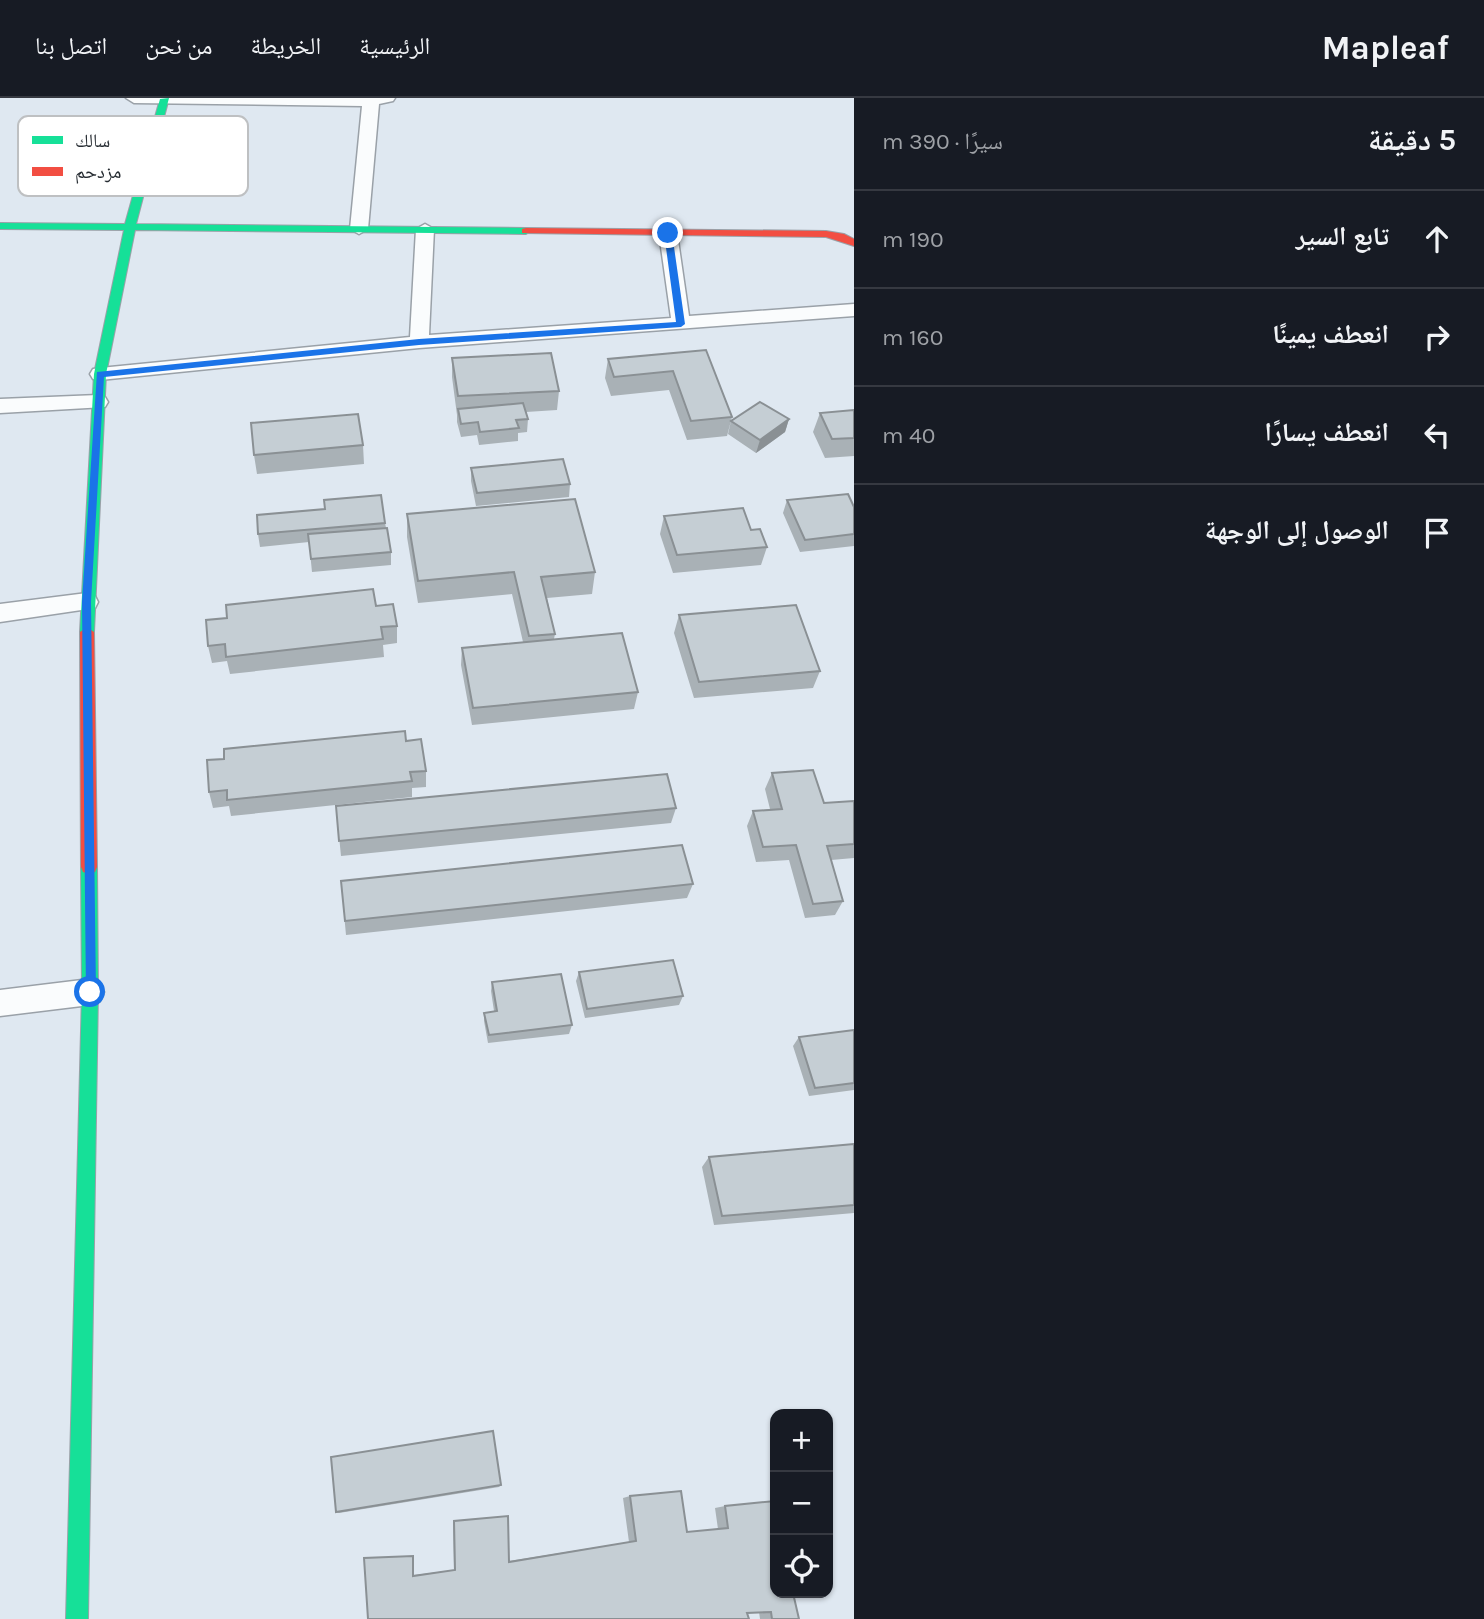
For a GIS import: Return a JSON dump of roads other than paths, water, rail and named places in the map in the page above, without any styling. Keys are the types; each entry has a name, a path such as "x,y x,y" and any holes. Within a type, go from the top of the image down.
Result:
{"street":[{"path":"134,98 376,99 359,229"},
{"path":"160,116 165,99"},
{"path":"76,1619 90,992 86,602 100,374 138,196"},
{"path":"0,226 825,234 840,236 854,243"},
{"path":"419,342 425,229"},
{"path":"668,233 681,324"},
{"path":"100,374 419,342 854,310"},
{"path":"0,406 98,402"},
{"path":"0,613 86,602"},
{"path":"0,1003 90,992"}]}
